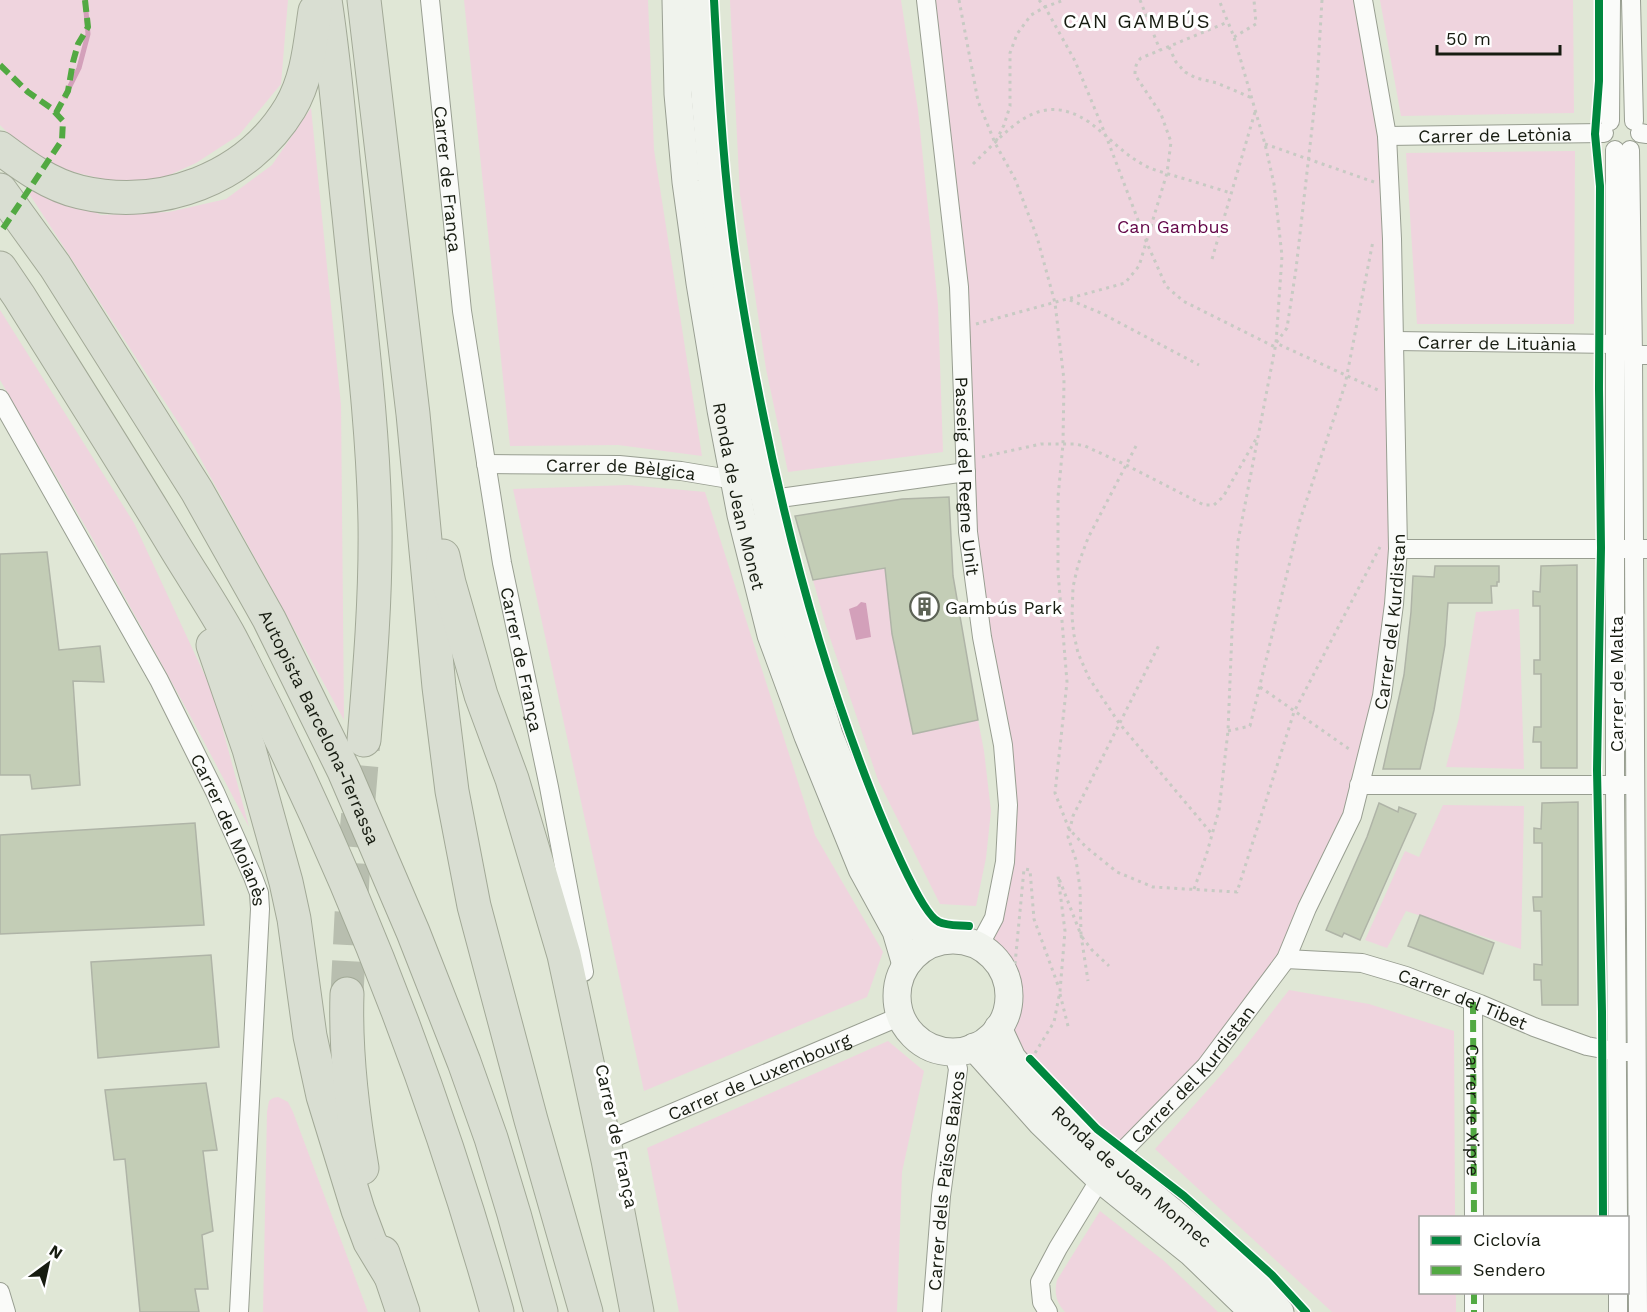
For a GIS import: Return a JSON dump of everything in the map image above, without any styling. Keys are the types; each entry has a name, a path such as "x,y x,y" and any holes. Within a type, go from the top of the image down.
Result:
{"highway":[{"path":"0,148 47,180 79,192 114,197 169,194 195,186 223,173 249,156 272,133 291,106 307,62 316,0"},
{"path":"325,0 361,338 373,486 374,613 364,740"},
{"path":"364,0 413,414 452,790 474,906 528,1109 586,1312"},
{"name":"Autopista Barcelona-Terrassa","path":"0,190 55,266 197,491 269,619 344,771 413,932 464,1062 491,1138 541,1312"},
{"path":"0,268 229,636 309,798 374,948 433,1106 473,1226 497,1312"},
{"path":"413,414 449,583 481,695 512,779 564,955 608,1160 637,1312"},
{"path":"155,514 218,654 249,749 284,871 294,919 310,1036 323,1096 358,1210 370,1242 390,1275"},
{"path":"347,994 347,1058 358,1145 368,1199 403,1312"}],"street":[{"name":"Carrer de França","path":"430,0 462,310 502,563 549,788 606,1089 618,1136 653,1312"},
{"name":"Ronda de Jean Monet","path":"676,0 678,94 686,182 700,283 741,515 771,635 808,736 862,869 896,931 906,965"},
{"name":"Ronda de Jean Monet","path":"697,0 716,208 742,383 770,524 796,627 829,735 880,861 913,922 936,942"},
{"name":"Passeig del Regne Unit","path":"926,0 959,287 971,465 968,532 982,637 1003,744 1008,805 1005,862 994,918 979,946"},
{"name":"Carrer del Kurdistan","path":"1048,1312 1042,1302 1040,1282 1106,1170 1206,1066 1286,959 1307,908 1352,816 1382,696 1394,604 1398,549 1395,341 1387,136 1363,0"},
{"path":"1611,0 1605,141 1608,146 1623,150 1637,144 1640,129 1631,0"},
{"path":"1607,127 1622,116 1640,129"},
{"name":"Carrer de Letònia","path":"1387,136 1607,127"},
{"name":"Carrer de Malta","path":"1618,1216 1627,1052 1635,785 1632,548 1614,344 1623,150"},
{"name":"Carrer de Malta","path":"1623,150 1640,355 1632,548 1616,785 1638,1312"},
{"name":"Carrer de Lituània","path":"1395,341 1614,344 1640,355"},
{"name":"Carrer del Moianès","path":"0,399 159,680 216,792 259,893 239,1312"},
{"name":"Carrer de Bèlgica","path":"486,464 619,465 681,471 735,480 780,498 971,465"},
{"path":"1398,549 1632,548"},
{"path":"1359,785 1635,785"},
{"path":"958,940 979,946 996,960 1005,975 1009,994 1007,1010 998,1028 988,1040 964,1049 937,1049 921,1042 909,1031 901,1016 897,999 898,981 906,965 919,951 936,942 958,940"},
{"name":"Carrer del Tibet","path":"1286,959 1362,963 1406,976 1587,1046 1627,1052"},
{"name":"Carrer de Xipre","path":"1473,1002 1474,1216"},
{"name":"Carrer de Luxembourg","path":"618,1136 901,1016"},
{"name":"Ronda de Joan Monnec","path":"998,1028 1012,1058 1106,1170 1253,1312"},
{"name":"Ronda de Joan Monnec","path":"964,1049 1041,1122 1206,1240 1248,1277 1280,1312"},
{"name":"Carrer dels Països Baixos","path":"932,1312 941,1196 958,1069 964,1049"},
{"path":"0,1292 6,1312"},
{"path":"1474,1294 1474,1312"},
{"path":"1618,1294 1618,1312"}],"path":[{"path":"959,0 978,101 995,143 1015,179 1037,237 1055,303 1064,380 1063,444 1058,497 1058,572 1067,682 1055,793 1070,829 1086,847 1117,872 1153,887 1237,892 1294,712 1380,547"},
{"path":"1039,0 1075,61 1166,286 1183,301 1382,392"},
{"path":"995,143 1010,106 1010,53 1017,34 1031,15 1064,0"},
{"path":"1140,0 1160,50"},
{"path":"1194,889 1220,810 1228,731 1238,541 1275,345 1282,256 1274,184 1265,144 1234,37 1219,0"},
{"path":"1234,37 1256,24 1254,0"},
{"path":"1275,345 1287,328 1296,269 1317,84 1322,0"},
{"path":"976,324 1125,283 1139,266 1167,173 1171,142 1161,114 1135,75 1137,62 1141,57 1228,22"},
{"path":"1169,47 1176,62 1185,72 1252,98"},
{"path":"973,164 1030,114 1049,109 1071,112 1089,123 1123,152 1143,165 1232,193"},
{"path":"1212,259 1256,111"},
{"path":"1265,144 1374,182"},
{"path":"1228,731 1250,726 1300,520 1347,376 1373,242"},
{"path":"1068,299 1103,314 1198,365"},
{"path":"971,465 1041,444 1075,444 1085,446 1126,465 1204,505 1214,505 1223,497 1257,436"},
{"path":"1136,446 1088,538 1078,565 1073,587 1072,617 1078,653 1089,678 1119,723 1212,834"},
{"path":"1088,981 1081,935 1080,888 1076,860 1068,837 1073,816 1160,643"},
{"path":"1260,687 1358,756"},
{"path":"1015,964 1024,869 1030,870 1034,919 1060,991 1069,1030"},
{"path":"1030,1059 1054,1022 1060,991 1065,931 1058,876 1081,935 1108,966"}],"green space":[{"path":"0,0 288,0 281,84 239,135 196,163 154,182 107,180 61,169 21,146 0,125"},
{"path":"464,0 648,0 654,150 702,456 618,445 510,446"},
{"path":"730,0 901,0 918,110 938,305 943,452 788,472 766,369 740,195"},
{"name":"Can Gambus","path":"926,0 1363,0 1387,136 1394,604 1352,816 1286,959 1112,1162 998,1028 1007,1010 1009,994 1005,975 996,960 979,946 994,918 1008,805 982,637 959,287"},
{"path":"1380,0 1573,0 1574,113 1401,116"},
{"path":"311,108 341,405 344,720 193,445 28,192 34,184 101,215 169,212 226,199 272,165"},
{"path":"1575,151 1574,324 1417,324 1406,153"},
{"path":"0,310 134,523 213,693 249,827 94,541 0,380"},
{"path":"628,485 705,492 815,835 883,952 867,997 644,1091 513,489"},
{"path":"949,497 953,576 984,751 991,811 986,858 976,906 940,904 878,780 826,626 795,516 902,499"},
{"path":"1519,609 1524,769 1446,767 1459,718 1476,612"},
{"path":"1443,805 1524,806 1521,949 1406,911 1387,948 1365,940 1405,851 1419,857"},
{"path":"1289,990 1369,1004 1454,1031 1455,1216 1419,1216 1419,1294 1456,1294 1456,1312 1332,1312 1155,1149 1238,1056"},
{"path":"888,1041 924,1071 902,1172 897,1312 679,1312 647,1148"},
{"path":"278,1097 288,1102 293,1112 368,1312 263,1312 267,1112 269,1101"},
{"path":"1100,1211 1164,1261 1218,1312 1065,1312 1056,1297 1057,1280"}],"shaded area":[{"path":"861,602 866,603 871,637 856,640 849,609"}],"building":[{"name":"Gambús Park","path":"949,497 953,576 978,720 913,734 892,634 885,568 813,580 795,516 902,499"},
{"path":"47,552 59,650 100,646 104,682 73,681 80,785 32,789 30,775 0,775 0,554"},
{"path":"1577,565 1577,768 1541,768 1541,742 1533,742 1534,727 1541,727 1541,674 1534,674 1534,660 1540,660 1540,606 1533,606 1533,591 1540,592 1541,566"},
{"path":"1435,566 1499,566 1499,582 1497,586 1491,586 1492,603 1448,603 1445,645 1434,710 1420,769 1383,769 1404,675 1413,576 1434,577"},
{"path":"1578,802 1578,1005 1542,1005 1541,980 1534,980 1534,964 1542,965 1541,911 1534,911 1533,897 1542,897 1542,843 1534,843 1534,828 1541,829 1542,803"},
{"path":"1379,803 1398,812 1399,807 1416,814 1360,940 1344,933 1342,937 1326,930 1367,837"},
{"path":"195,823 204,925 0,934 0,835"},
{"path":"1420,915 1494,943 1483,974 1408,946"},
{"path":"211,955 219,1047 98,1058 91,962"},
{"path":"206,1083 217,1150 203,1151 213,1231 202,1235 208,1289 195,1289 199,1312 140,1312 125,1159 114,1160 105,1090"}],"waterway":[{"path":"65,96 79,68 88,34 85,0"}],"tunnel":[{"path":"347,994 354,857 364,740"}],"marked path":[{"path":"56,113 68,91 78,44 88,27 85,0"},
{"path":"0,65 63,121 62,140 0,233"},
{"path":"1473,1002 1474,1216"},
{"path":"1474,1294 1474,1312"}],"cycle path":[{"path":"714,0 725,167 740,291 771,453 807,600 853,744 901,862 931,915 939,922 949,925 969,926"},
{"path":"1599,0 1599,81 1595,134 1600,186 1601,548 1597,770 1603,1216"},
{"path":"1030,1059 1097,1129 1184,1196 1272,1275 1306,1312"}],"place":[{"name":"Gambús Park","path":"924,607"}],"district":[{"name":"CAN GAMBÚS","path":"1137,21"}]}
